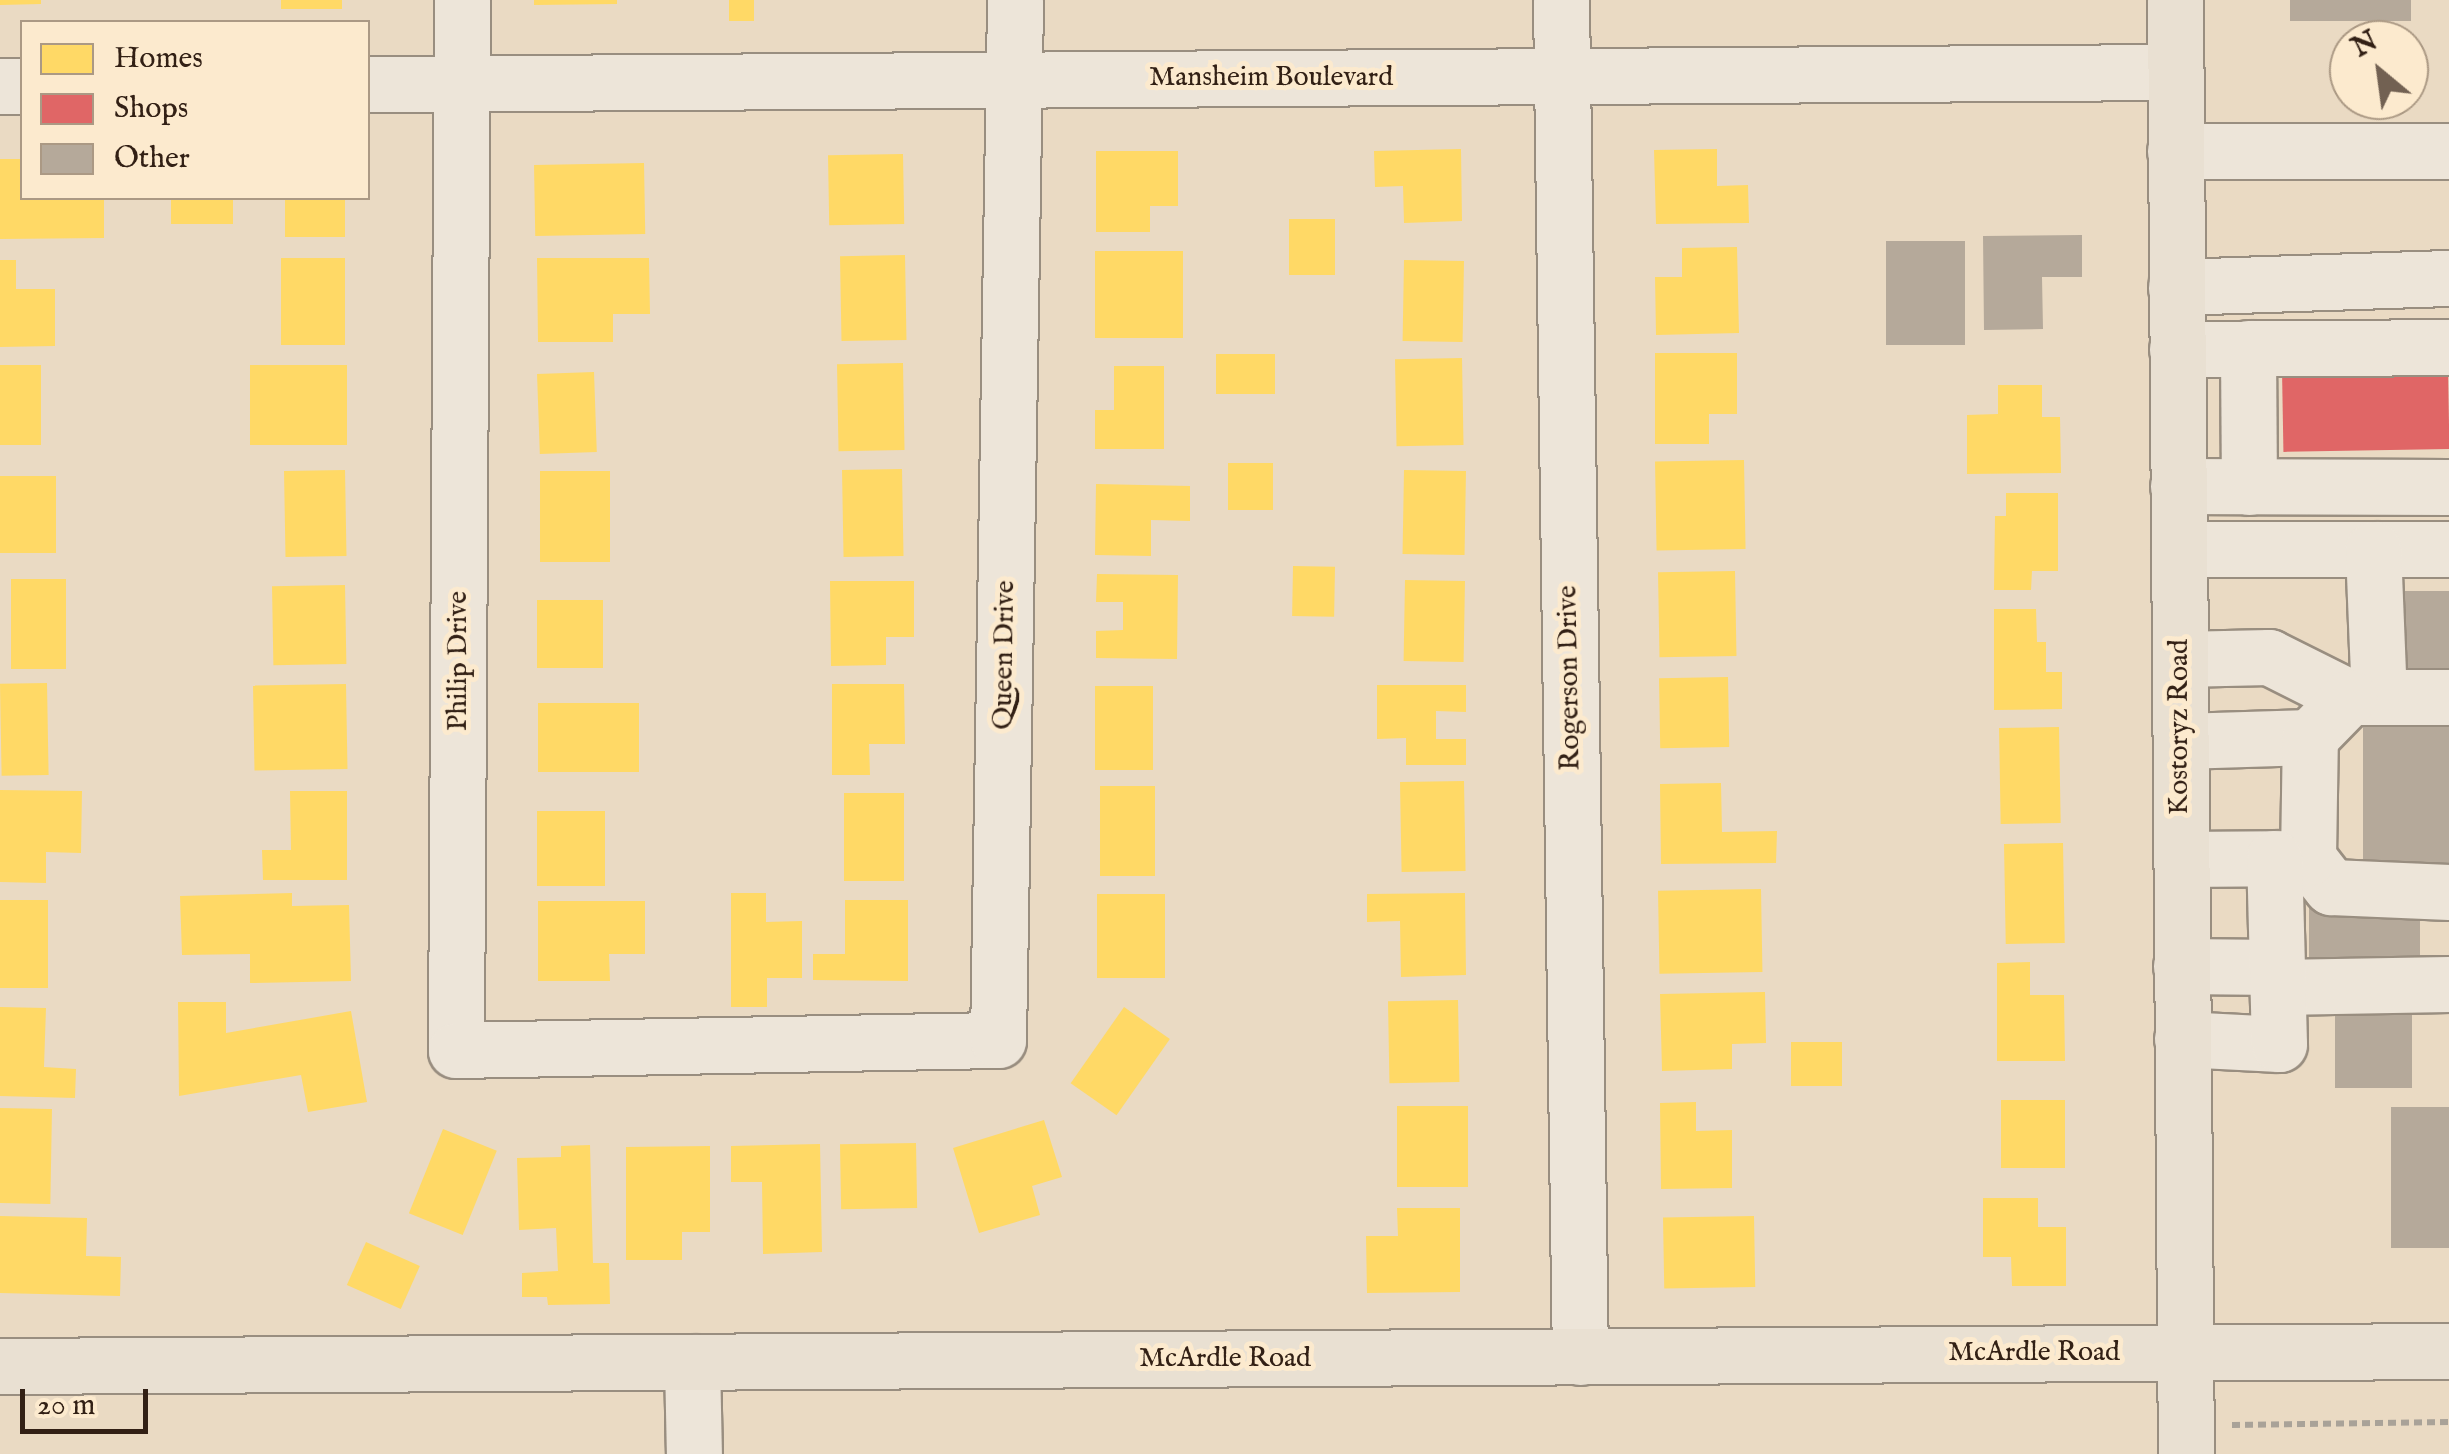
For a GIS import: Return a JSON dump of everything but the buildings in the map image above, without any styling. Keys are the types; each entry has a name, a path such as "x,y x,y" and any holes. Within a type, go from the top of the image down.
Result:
{"main road":[{"name":"Kostoryz Road","path":"2175,0 2186,1440"},
{"name":"McArdle Road","path":"0,1366 2449,1351"}],"street":[{"name":"Philip Drive","path":"462,0 456,1050 728,1048"},
{"name":"Queen Drive","path":"728,1048 998,1040 1014,0"},
{"name":"Rogerson Drive","path":"1562,0 1580,1356"},
{"name":"Mansheim Boulevard","path":"370,84 2175,72"},
{"path":"2176,151 2449,150"},
{"path":"2176,287 2449,278"},
{"path":"2177,348 2449,347"},
{"path":"2248,348 2249,486"},
{"path":"2178,486 2449,487"},
{"path":"2179,549 2449,549"},
{"path":"2180,741 2310,737 2364,697 2374,549"},
{"path":"2180,658 2269,657 2364,697 2449,697"},
{"path":"2182,1039 2279,1044 2278,977 2310,737"},
{"path":"2181,859 2291,858 2332,887 2449,892"},
{"path":"2182,966 2278,977 2449,984"},
{"path":"692,1362 694,1454"}],"path":[{"path":"2186,1440 2449,1422"}]}
